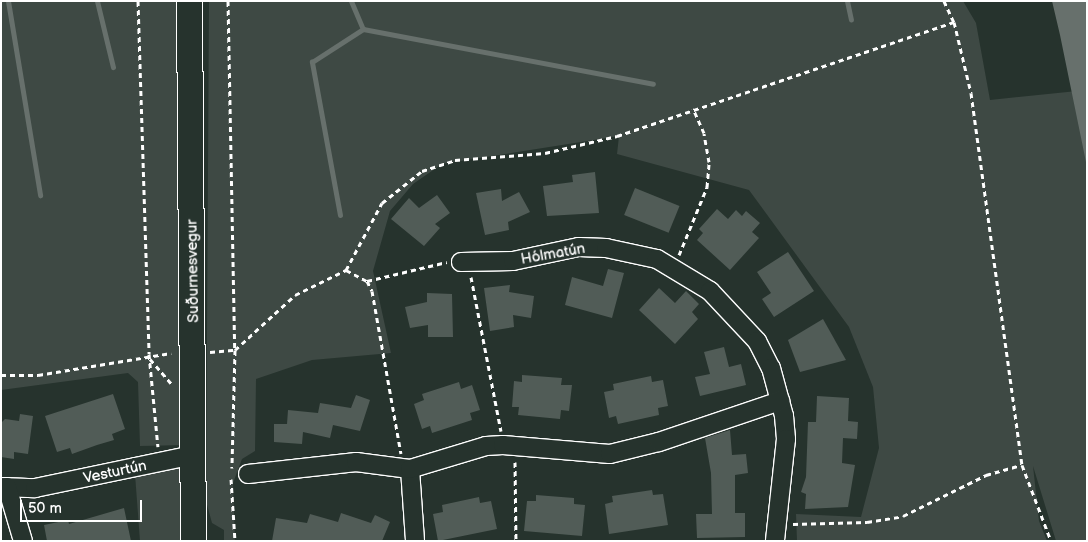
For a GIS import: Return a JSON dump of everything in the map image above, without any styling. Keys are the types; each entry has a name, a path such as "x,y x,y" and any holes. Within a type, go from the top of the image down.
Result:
{"street":[{"name":"Suðurnesvegur","path":"189,1 194,352 193,541"},
{"name":"Hólmatún","path":"465,262 513,261 578,247 636,253 674,267 710,291 757,341 771,368 780,401 786,439 775,533"},
{"path":"248,474 356,462 407,468 486,446 610,454 780,401"},
{"name":"Vesturtún","path":"23,541 4,487 35,488 193,455"},
{"path":"407,468 415,541"}],"path":[{"path":"138,1 150,354 159,462"},
{"path":"228,1 235,350 231,478 235,541"},
{"path":"944,1 954,22 985,176 1022,465 1051,541"},
{"path":"1,375 38,375 150,354 235,350 295,295 346,270 382,203 422,171 454,160 545,153 617,136 693,108 954,22"},
{"path":"674,267 707,187 709,162 704,133 693,108"},
{"path":"367,281 465,262 508,446 516,541"},
{"path":"346,270 367,281 372,292 407,468"},
{"path":"775,533 894,518 920,509 986,475 1022,465"}],"shaded area":[{"path":"1,1 178,1 186,445 140,446 138,382 128,373 1,390"},
{"path":"209,1 963,1 976,23 990,100 1087,90 1087,541 1056,541 1033,466 1039,521 1047,541 797,541 796,514 861,517 879,448 873,387 849,327 749,190 617,154 619,136 442,164 413,184 390,211 373,271 391,353 312,360 256,379 255,451 242,459 233,483 235,541 213,541 224,540 224,530 212,523 206,501"},
{"path":"1052,1 1087,1 1087,167 1060,35"},
{"path":"184,466 184,541 140,541 135,474"}],"building":[{"path":"595,172 599,213 547,216 543,186 573,182 572,175"},
{"path":"635,188 680,206 669,233 624,215"},
{"path":"501,189 502,201 519,192 530,212 508,222 509,230 485,235 476,193"},
{"path":"437,195 450,213 435,224 440,228 424,246 391,219 409,198 419,208"},
{"path":"717,209 728,219 736,210 742,216 746,211 760,223 752,232 759,238 730,270 697,240 703,233 699,229"},
{"path":"788,252 814,291 774,317 762,299 771,293 757,272"},
{"path":"608,269 624,273 612,318 565,305 572,277 603,286"},
{"path":"510,285 509,292 534,296 531,318 513,315 514,327 490,331 484,288"},
{"path":"659,288 675,303 686,291 699,304 692,312 698,319 675,344 639,310"},
{"path":"427,293 452,294 453,337 428,337 428,325 410,328 405,307 427,302"},
{"path":"823,319 846,360 800,372 788,340"},
{"path":"724,347 729,367 741,364 746,385 700,396 695,377 710,374 704,352"},
{"path":"522,375 562,378 561,385 572,385 569,411 561,410 560,419 518,415 519,407 512,407 514,381 522,382"},
{"path":"651,376 652,382 663,380 668,406 658,408 659,415 618,424 616,416 609,418 604,392 614,390 613,384"},
{"path":"459,382 461,389 472,385 480,410 470,413 472,420 432,433 430,426 422,429 414,404 424,400 422,394"},
{"path":"113,394 125,429 112,434 114,440 72,454 70,448 57,452 45,416"},
{"path":"356,395 370,400 360,431 333,425 330,438 303,432 302,444 274,442 274,424 287,424 288,410 318,413 320,403 351,408"},
{"path":"817,396 849,398 848,421 858,422 857,439 843,438 842,463 855,465 848,507 805,509 806,494 801,492 806,477 808,422 816,422"},
{"path":"20,414 33,416 28,454 14,452 14,459 1,457 1,423 5,419 19,421"},
{"path":"730,430 732,455 746,454 748,473 735,475 735,513 745,513 745,537 697,538 696,514 712,514 711,473 705,438"},
{"path":"652,490 653,495 663,494 668,525 609,534 605,504 613,502 612,496"},
{"path":"536,495 574,498 574,504 585,505 582,536 524,531 527,501 536,501"},
{"path":"479,497 480,503 491,501 497,529 438,541 433,514 443,512 442,505"},
{"path":"124,508 131,541 47,541 44,525 68,520 69,524"},
{"path":"341,513 371,523 375,515 390,522 382,541 272,541 276,518 307,523 310,514 338,522"}],"waterway":[{"path":"8,1 40,195"},
{"path":"97,1 113,67"},
{"path":"351,1 363,29 653,84"},
{"path":"847,1 851,20"},
{"path":"340,215 312,62 363,29"}]}
